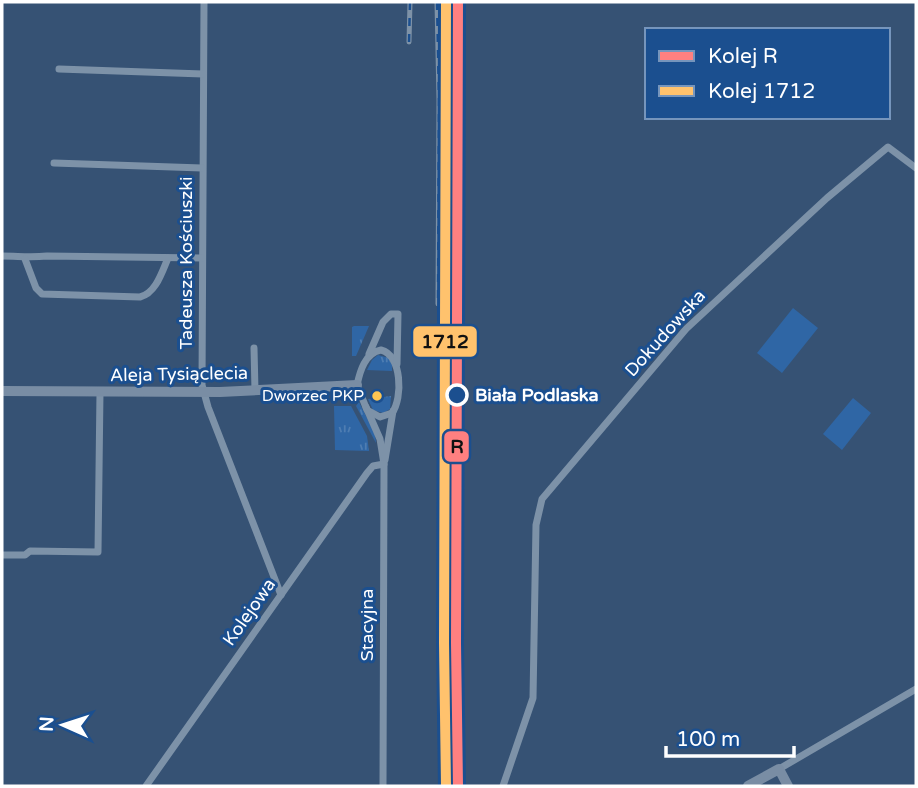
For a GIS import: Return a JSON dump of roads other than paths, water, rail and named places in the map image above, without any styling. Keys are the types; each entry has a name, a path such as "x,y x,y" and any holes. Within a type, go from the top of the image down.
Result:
{"street":[{"name":"Tadeusza Kościuszki","path":"204,2 203,393 281,595"},
{"path":"59,69 203,74"},
{"name":"Dokudowska","path":"503,786 534,698 536,525 542,499 686,329 827,198 888,147 916,169"},
{"path":"54,163 202,168"},
{"path":"2,256 25,259 47,256 202,258"},
{"path":"25,259 36,288 42,295 140,297 153,290 169,258"},
{"path":"397,314 397,365 397,400 393,411 380,417 372,414 356,385 385,319 389,315 397,314"},
{"path":"254,348 255,391"},
{"path":"367,358 373,352 383,351 392,355 397,365"},
{"name":"Aleja Tysiąclecia","path":"2,391 203,393 356,385"},
{"path":"2,555 25,555 30,551 98,552 100,392"},
{"name":"Stacyjna","path":"366,407 380,439 384,464 383,786"},
{"name":"Stacyjna","path":"384,464 393,411"},
{"name":"Kolejowa","path":"146,786 370,469 384,464"},
{"path":"748,786 916,689"},
{"path":"779,769 788,786"}],"railway":[{"path":"409,42 410,2"},
{"path":"437,2 438,304"},
{"path":"448,93 451,12"}],"rail line":[{"name":"1712","path":"446,2 446,786"},
{"name":"R","path":"458,2 458,786"}],"place":[{"name":"Biała Podlaska","path":"457,395"},
{"name":"Dworzec PKP","path":"377,396"}]}
